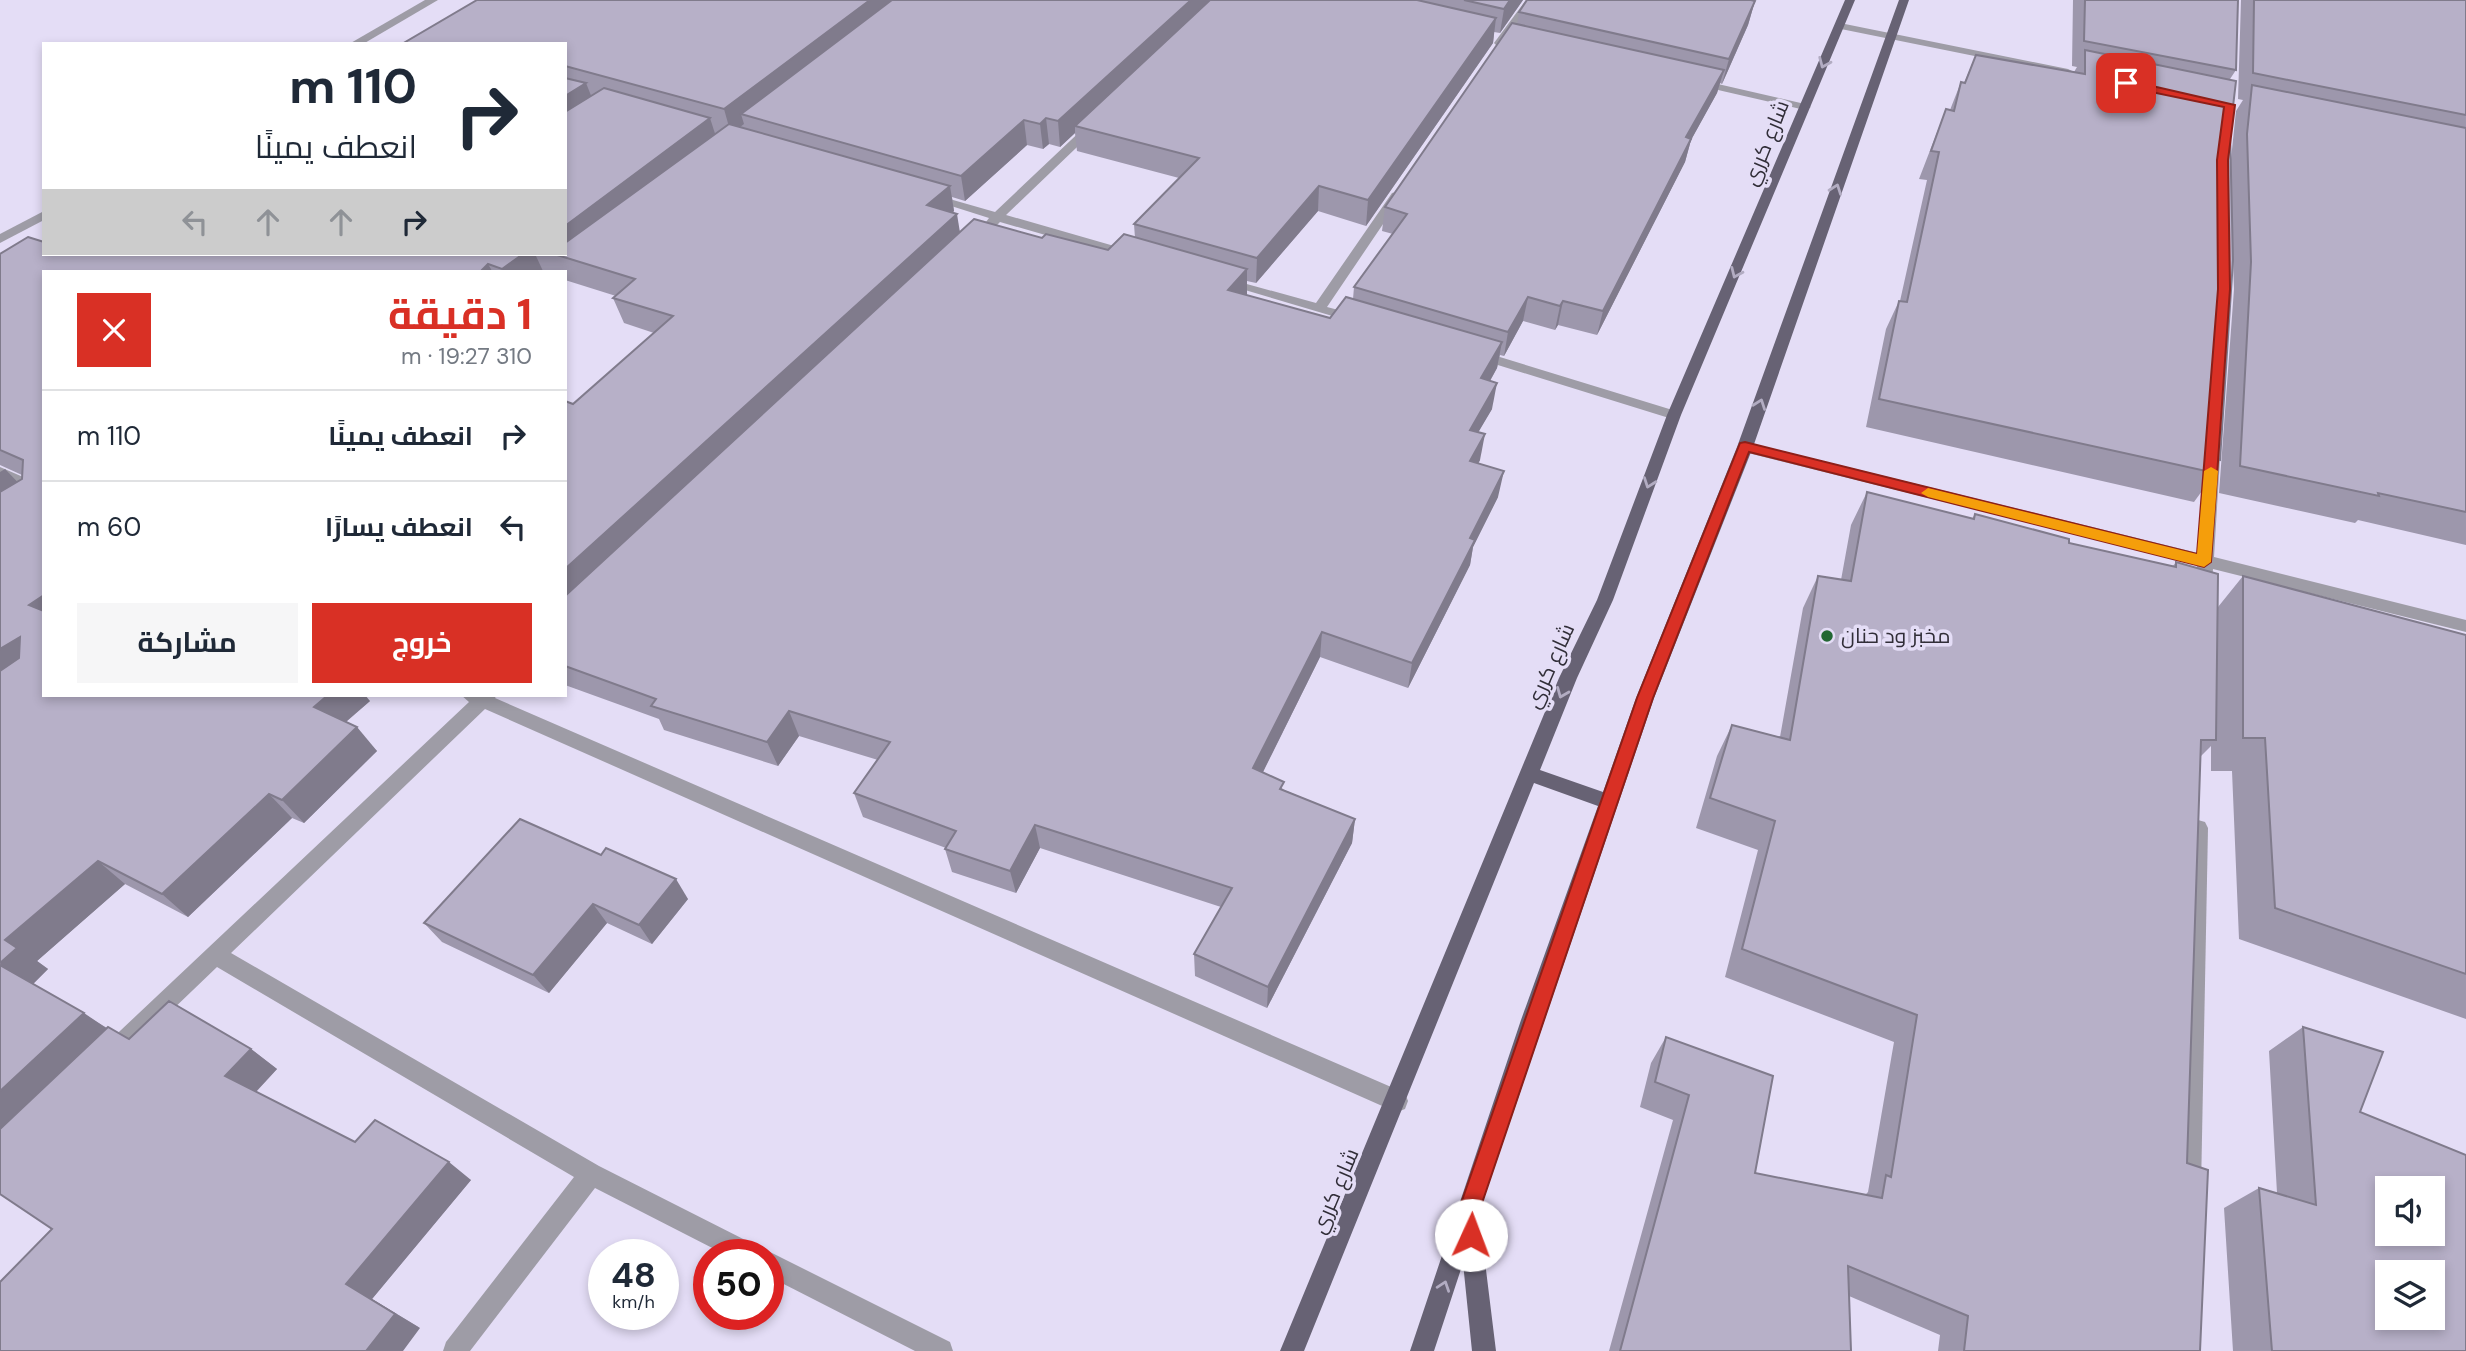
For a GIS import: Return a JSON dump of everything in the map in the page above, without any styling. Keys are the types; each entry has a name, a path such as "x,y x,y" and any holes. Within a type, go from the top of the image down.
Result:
{"main road":[{"name":"شارع كرري","path":"1292,1351 1568,678 1605,600 1674,415 1850,0"},
{"path":"1422,1351 1645,698 1745,447 1904,0"},
{"path":"1529,774 1609,802"},
{"path":"1469,1212 1484,1351"}],"street":[{"path":"359,41 433,0"},
{"path":"1516,42 1495,42 1531,0"},
{"path":"1840,26 2081,74"},
{"path":"1689,80 1805,107"},
{"path":"976,235 1107,113"},
{"path":"1320,309 1403,186"},
{"path":"918,194 1145,259"},
{"path":"0,239 42,216"},
{"path":"1212,279 1371,324"},
{"path":"1461,349 1674,415"},
{"path":"2202,617 2214,438"},
{"path":"1745,447 2466,626"},
{"path":"0,472 40,497"},
{"path":"97,1067 480,697 1396,1101"},
{"path":"2189,1213 2198,811"},
{"path":"214,954 591,1174 719,1239"},
{"path":"455,1351 591,1174"},
{"path":"784,1272 941,1351"}],"building":[{"path":"477,0 870,0 724,109 567,67 567,42 405,42"},
{"path":"892,0 1191,0 1058,121 1046,118 1040,124 1024,120 961,176 741,114"},
{"path":"1210,0 1417,0 1496,18 1368,200 1319,186 1257,258 1134,224 1199,158 1075,126"},
{"path":"1464,0 1510,0 1504,9"},
{"path":"1527,0 1755,1 1729,59 1519,12"},
{"path":"2085,0 2238,0 2236,70 2084,41"},
{"path":"2254,0 2466,0 2466,115 2253,73"},
{"path":"1512,23 1724,70 1686,137 1691,139 1603,311 1563,301 1560,306 1528,297 1508,332 1354,287 1407,214 1385,207"},
{"path":"2085,50 2236,81 2230,132 2233,260 2220,460 2214,458 2215,473 1879,399 1899,301 1907,302 1939,152 1931,151 1946,109 1954,111 1961,82 1965,83 1976,55 2085,74"},
{"path":"567,78 586,83 567,95"},
{"path":"2252,85 2466,128 2466,512 2240,466 2251,262 2247,134"},
{"path":"604,88 710,118 567,225 567,111"},
{"path":"729,124 950,186 927,205 957,214 567,567 567,402 573,404 673,316 613,298 635,279 560,256 567,256 567,242"},
{"path":"974,219 1042,238 1046,234 1108,250 1124,234 1247,269 1228,290 1330,318 1346,297 1502,342 1481,378 1497,383 1470,430 1485,434 1470,461 1504,471 1470,538 1475,540 1412,663 1322,632 1253,768 1284,782 1280,789 1355,819 1268,987 1194,954 1232,888 1035,825 1010,871 945,849 956,831 854,793 890,742 789,711 767,742 651,706 656,699 567,667 567,594"},
{"path":"28,237 42,241 42,256 520,256 502,269 488,264 482,270 42,270 42,596 29,605 42,610 42,697 326,697 314,707 357,727 282,800 269,794 162,894 98,861 5,940 17,948 0,963 0,671 19,658 20,637 0,649 0,492 22,479 23,460 0,450 0,254"},
{"path":"1867,492 1974,519 1975,514 2069,539 2069,543 2176,567 2176,562 2218,574 2216,740 2201,740 2187,1163 2208,1170 2200,1351 1964,1351 1968,1316 1848,1266 1851,1351 1620,1351 1689,1095 1655,1082 1666,1037 1773,1076 1755,1173 1882,1198 1886,1175 1891,1177 1917,1015 1742,949 1775,821 1710,798 1732,725 1790,740 1818,576 1851,581"},
{"path":"2243,576 2466,635 2466,974 2275,908 2265,738 2243,738"},
{"path":"520,819 601,855 606,848 676,879 639,925 593,904 533,975 424,923"},
{"path":"0,965 84,1013 0,1091"},
{"path":"169,1001 251,1049 225,1076 355,1142 375,1120 449,1162 346,1284 395,1314 366,1351 0,1351 0,1282 52,1229 0,1194 0,1129 108,1027 129,1039"},
{"path":"2303,1027 2383,1052 2360,1112 2466,1155 2466,1351 2272,1351 2259,1188 2316,1205"}],"slow traffic":[{"path":"1928,493 2204,562 2211,471"}],"place":[{"name":"مخبز ود حنان","path":"1827,636"}],"route":[{"path":"1471,1235 1469,1212 1532,1020 1645,698 1745,447 2204,562 2224,289 2222,160 2229,105 2126,83"}]}
